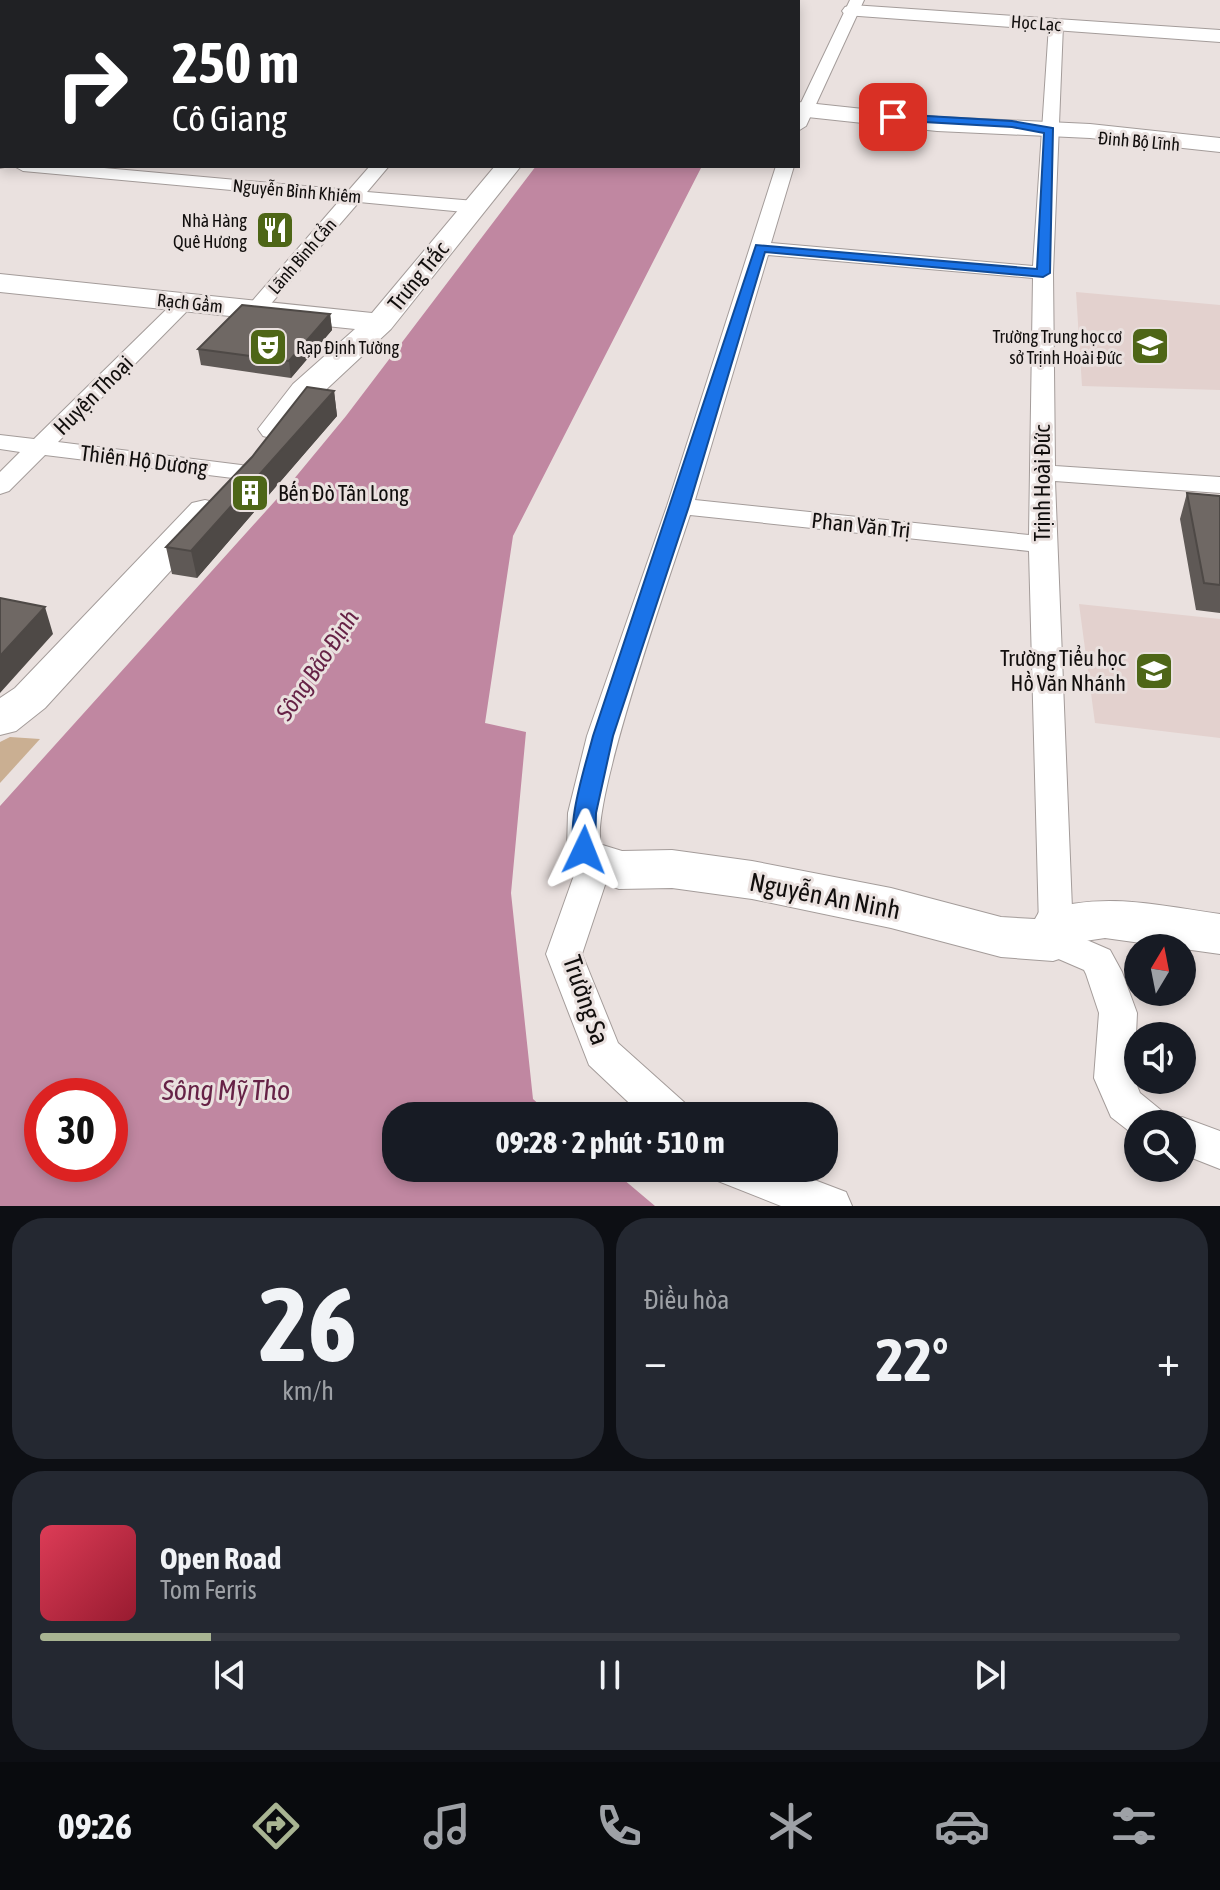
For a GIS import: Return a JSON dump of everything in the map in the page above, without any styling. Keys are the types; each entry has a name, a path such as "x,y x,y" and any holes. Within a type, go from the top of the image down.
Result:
{"street":[{"name":"Học Lạc","path":"855,6 1056,25 1220,36"},
{"path":"800,115 855,6"},
{"name":"Trịnh Hoài Đức","path":"1055,933 1042,473 1043,273 1056,25"},
{"name":"Đinh Bộ Lĩnh","path":"800,115 922,120 937,124 1049,130 1173,144 1214,144"},
{"name":"Nguyễn Bỉnh Khiêm","path":"45,168 475,207"},
{"name":"Lãnh Binh Cẩn","path":"255,310 378,168"},
{"name":"Trưng Trắc","path":"15,709 241,472 305,391 380,323 506,168"},
{"path":"596,861 584,850 585,813 603,736 680,506 784,168"},
{"path":"760,248 1043,273"},
{"name":"Rạch Gầm","path":"0,283 380,323"},
{"name":"Huyện Thoại","path":"0,486 184,303"},
{"name":"Thiên Hộ Dương","path":"0,442 241,472"},
{"path":"1042,473 1220,485"},
{"name":"Phan Văn Trị","path":"680,506 1042,544"},
{"name":"Nguyễn An Ninh","path":"596,861 619,870 672,869 752,880 891,908 1001,937 1055,933 1105,918 1220,934"},
{"name":"Trường Sa","path":"596,861 564,954 603,1053 656,1102"},
{"path":"1055,933 1097,960 1104,972 1118,1013 1114,1078 1125,1105 1131,1110"},
{"path":"1196,1141 1220,1150"},
{"path":"769,1182 831,1206"}],"shaded area":[{"name":"Trường Trung học cơ sở Trịnh Hoài Đức","path":"1076,292 1220,305 1220,390 1082,386"},
{"name":"Trường Tiểu học Hồ Văn Nhánh","path":"1079,604 1220,619 1220,738 1095,723"},
{"path":"10,737 40,739 0,783 0,742"}],"water":[{"path":"534,168 701,168 513,536 485,723 526,732 511,893 533,1099 536,1102 382,1102 382,1182 627,1182 655,1206 0,1206 0,806 284,491 346,416"}],"building":[{"path":"242,305 330,314 289,361 198,349"},
{"path":"307,387 334,391 191,551 166,547 252,457"},
{"path":"1187,493 1220,496 1220,585 1204,583"},
{"path":"0,598 45,607 0,656"}],"place":[{"name":"Nhà Hàng Quê Hương","path":"275,230"},
{"name":"Trường Trung học cơ sở Trịnh Hoài Đức","path":"1150,346"},
{"name":"Rạp Định Tường","path":"268,347"},
{"name":"Bến Đò Tân Long","path":"250,493"},
{"name":"Trường Tiểu học Hồ Văn Nhánh","path":"1154,671"}],"route":[{"path":"584,850 585,813 603,736 680,506 760,248 1043,273 1049,130 1026,129 1012,124 893,117"}],"water label":[{"name":"Sông Bảo Định","path":"317,665"},
{"name":"Sông Mỹ Tho","path":"226,1090"}]}
